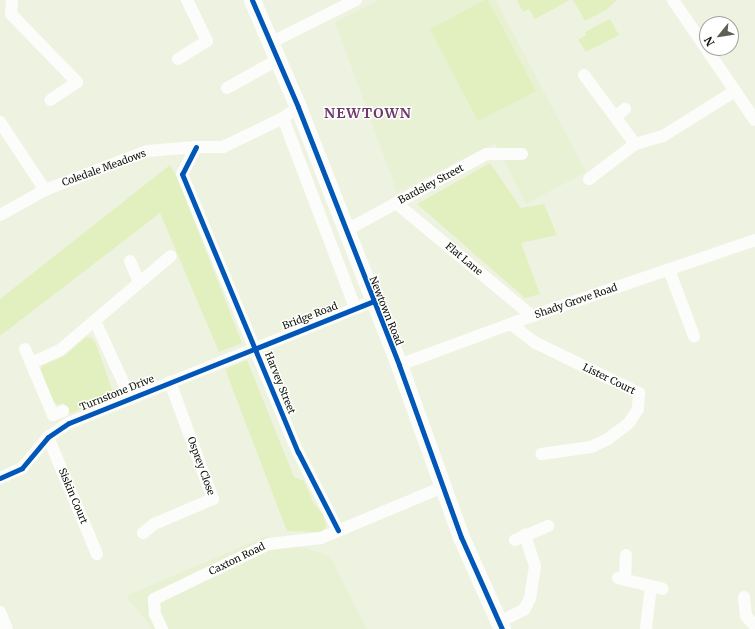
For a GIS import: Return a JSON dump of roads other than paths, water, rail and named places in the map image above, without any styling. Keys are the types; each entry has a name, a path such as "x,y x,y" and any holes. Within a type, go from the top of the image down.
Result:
{"main road":[{"name":"Newtown Road","path":"252,0 279,59 372,302 398,365 443,487 501,626"}],"street":[{"path":"12,0 11,14 77,82 50,100"},
{"path":"178,59 206,42 187,0"},
{"path":"272,42 356,0"},
{"path":"673,0 755,120"},
{"path":"227,88 279,59"},
{"path":"584,75 635,144"},
{"path":"589,179 635,144 663,136 735,91"},
{"name":"Coledale Meadows","path":"0,215 45,190 147,151 196,147 223,147 283,118 298,107"},
{"path":"615,117 625,109"},
{"path":"283,118 355,308"},
{"path":"0,122 45,190"},
{"name":"Harvey Street","path":"196,147 182,174 298,452 338,530"},
{"name":"Bardsley Street","path":"346,231 486,154 522,154"},
{"name":"Flat Lane","path":"396,203 532,316"},
{"name":"Shady Grove Road","path":"398,365 532,316 755,240"},
{"path":"31,363 60,350 171,256"},
{"path":"130,261 139,282"},
{"path":"669,270 694,336"},
{"name":"Bridge Road","path":"255,347 372,302"},
{"path":"95,321 130,397"},
{"name":"Lister Court","path":"511,324 534,342 639,393 638,409 629,423 608,439 591,447 541,454"},
{"name":"Turnstone Drive","path":"0,478 22,468 48,438 69,423 255,347"},
{"path":"25,349 53,415 62,411"},
{"name":"Osprey Close","path":"143,533 154,524 213,499 170,382"},
{"name":"Siskin Court","path":"48,438 97,554"},
{"name":"Caxton Road","path":"162,629 155,614 154,599 269,544 321,538 443,487"},
{"path":"501,626 524,610 530,598 535,566 520,538 548,526"},
{"path":"626,555 621,579 663,589"},
{"path":"646,629 651,586"},
{"path":"744,598 746,616 755,626"},
{"path":"0,612 7,629"}],"district":[{"name":"NEWTOWN","path":"368,113"}]}
